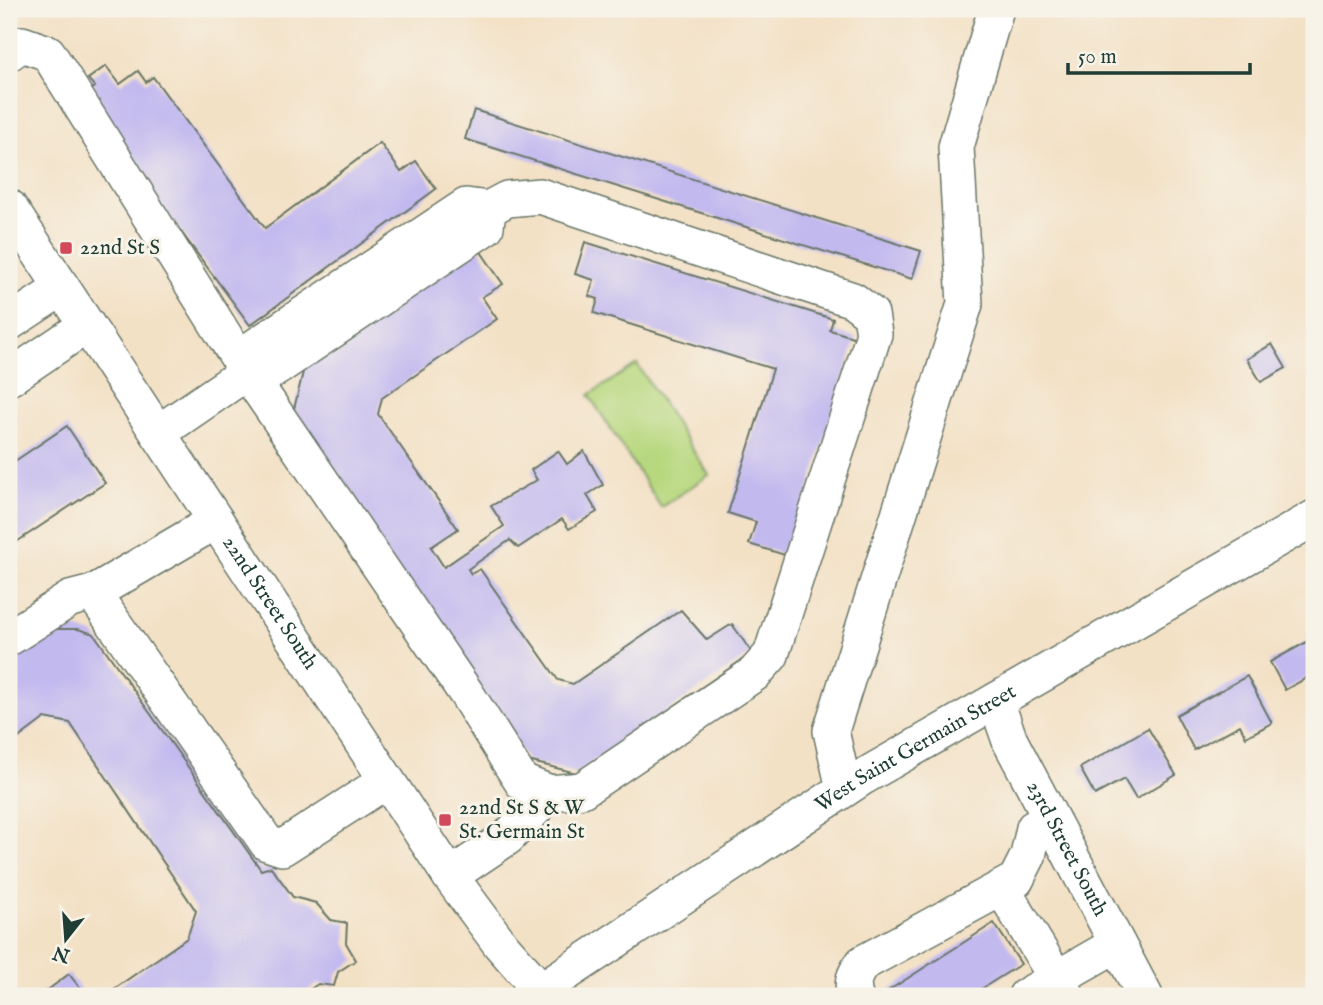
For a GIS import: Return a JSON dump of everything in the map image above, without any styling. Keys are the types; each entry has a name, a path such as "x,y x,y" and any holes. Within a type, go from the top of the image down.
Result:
{"street":[{"path":"844,789 831,731 965,304 956,147 996,9"},
{"path":"9,53 22,44 48,53 247,372 466,693 522,782 550,793 582,790 754,674 771,655 874,334 871,314 853,300 540,196 507,200 488,209 486,228 272,371 247,372 158,433"},
{"name":"22nd Street South","path":"9,207 386,781 450,876 539,994"},
{"path":"9,323 62,288"},
{"path":"9,378 87,325"},
{"name":"West Saint Germain Street","path":"539,994 844,789 1314,518"},
{"path":"9,638 70,599 93,593 216,521"},
{"path":"93,593 267,843 282,848 386,781"},
{"name":"23rd Street South","path":"996,701 1010,741 1145,996"},
{"path":"450,876 508,837 550,793"},
{"path":"855,996 852,985 854,975 863,963 1016,880 1028,856 1034,828 1051,819"},
{"path":"1002,888 1061,988"},
{"path":"1026,996 1061,988 1117,944"}],"green space":[{"path":"637,364 709,475 661,507 589,395"}],"building":[{"path":"106,66 120,84 138,71 146,82 153,77 265,228 380,143 401,172 416,161 436,189 250,325 81,97 95,87 88,79"},
{"path":"474,110 921,251 912,279 465,139"},
{"path":"585,242 833,319 830,330 856,338 788,556 749,544 756,522 728,513 773,369 594,313 598,299 589,296 594,280 575,274"},
{"path":"477,246 503,284 482,297 497,319 382,398 378,414 458,529 431,547 444,567 504,526 491,506 537,480 531,470 558,451 567,464 584,451 603,485 587,495 597,512 569,529 562,519 518,548 510,540 468,569 471,574 480,569 558,680 573,684 681,610 707,640 732,624 752,653 576,773 528,761 292,417 305,364"},
{"path":"1272,344 1286,368 1261,382 1247,359"},
{"path":"67,426 105,483 9,547 9,465"},
{"path":"55,629 78,629 94,634 261,870 271,867 293,897 316,903 331,920 347,923 346,943 356,960 338,972 334,986 318,984 300,996 272,991 263,996 237,996 233,991 226,996 104,996 187,938 196,911 70,723 45,718 9,745 9,659"},
{"path":"1314,638 1314,674 1285,690 1270,662"},
{"path":"1247,676 1272,723 1246,737 1240,725 1194,750 1176,715"},
{"path":"1148,728 1176,775 1136,799 1124,779 1095,795 1080,768"},
{"path":"994,923 1021,964 970,996 880,996"},
{"path":"69,974 86,996 40,996"}],"place":[{"name":"22nd St S","path":"66,248"},
{"name":"22nd St S & W St. Germain St","path":"445,820"}]}
